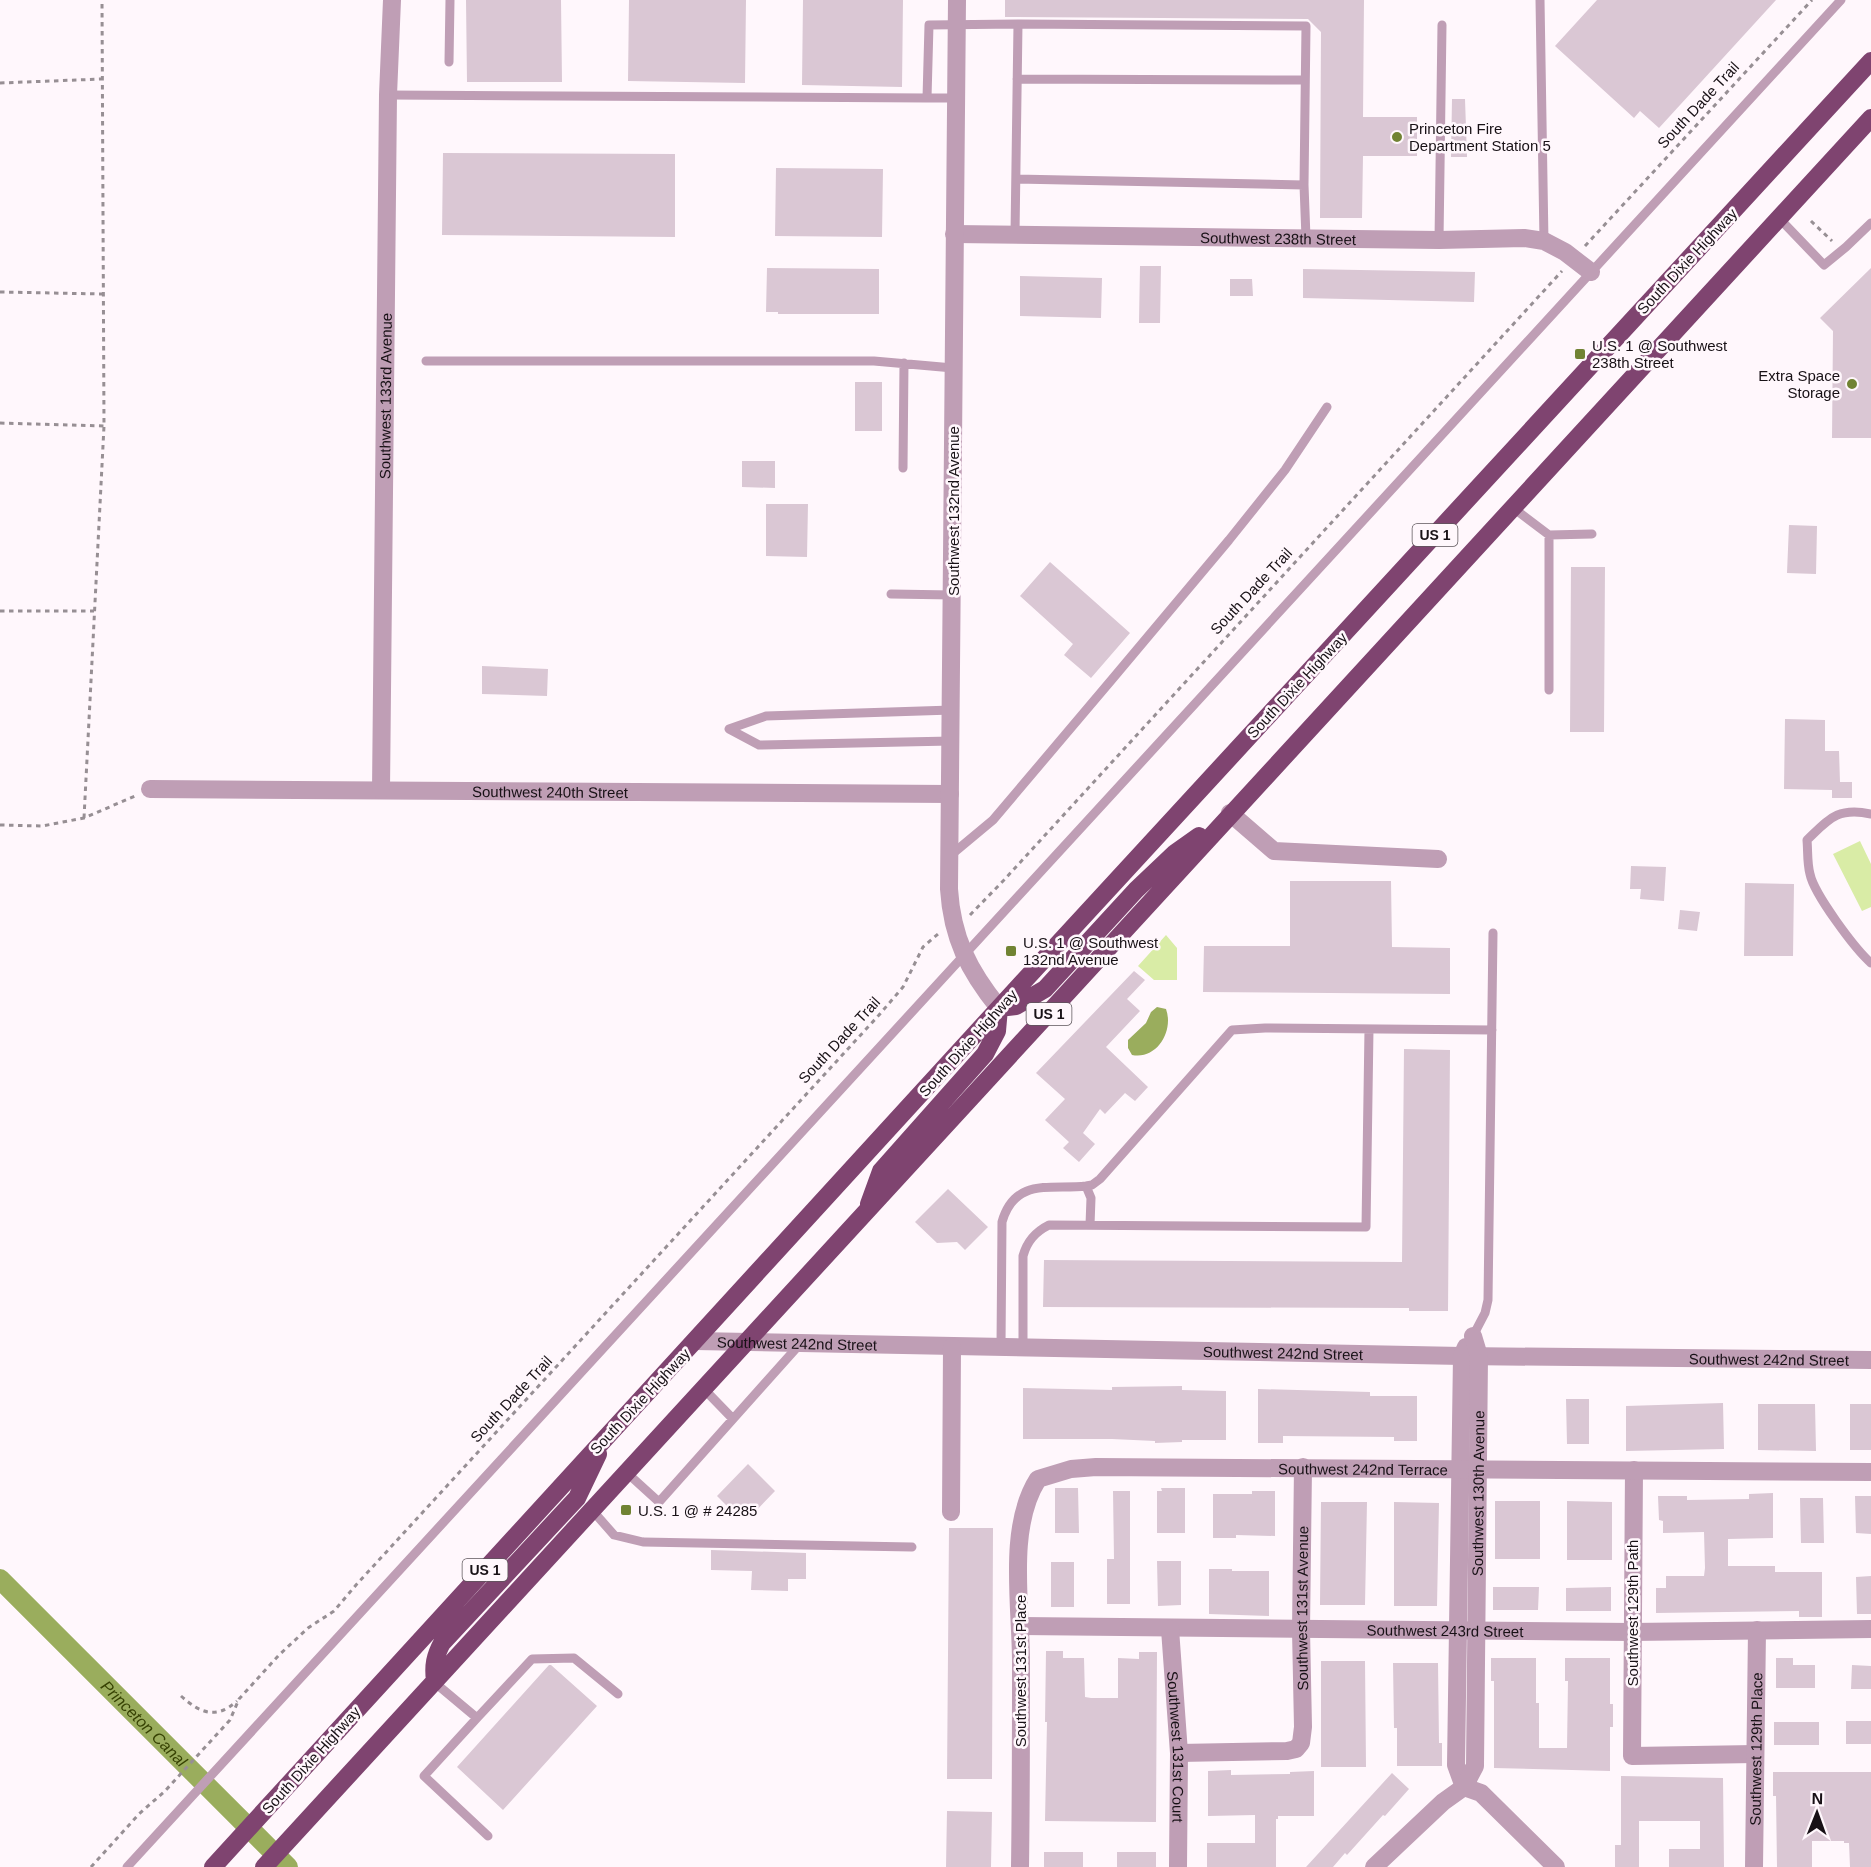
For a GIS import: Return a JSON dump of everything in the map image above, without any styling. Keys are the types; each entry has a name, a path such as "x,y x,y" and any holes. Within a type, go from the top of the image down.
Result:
{"highway":[{"name":"South Dixie Highway","path":"213,1867 999,1008 1871,61"},
{"name":"US 1","path":"264,1867 866,1213 1230,813 1779,218 1866,127"},
{"path":"866,1213 880,1171 985,1054 997,1031 999,1008 1016,1006 1045,989 1136,890 1175,853 1230,813"},
{"path":"434,1681 435,1655 442,1643 577,1498 608,1436"}],"street":[{"name":"Southwest 133rd Avenue","path":"381,790 388,95 392,0"},
{"name":"Southwest 132nd Avenue","path":"957,0 949,889 951,914 964,955 978,983 999,1008"},
{"name":"Southwest 238th Street","path":"954,234 1439,240 1524,238 1544,241 1565,252 1591,272"},
{"name":"Southwest 240th Street","path":"150,789 950,794"},
{"path":"1230,813 1274,851 1438,859"},
{"name":"Southwest 130th Avenue","path":"1464,1787 1456,1765 1461,1470 1473,1336"},
{"name":"Southwest 242nd Street","path":"696,1341 1471,1356 1871,1360"},
{"path":"951,1347 951,1512"},
{"name":"Southwest 130th Avenue","path":"1464,1787 1475,1766 1480,1470 1471,1356"},
{"name":"Southwest 242nd Terrace","path":"1038,1479 1071,1470 1096,1467 1871,1472"},
{"name":"Southwest 131st Avenue","path":"1179,1753 1277,1752 1296,1749 1301,1743 1303,1727 1301,1630 1303,1467"},
{"name":"Southwest 129th Path","path":"1634,1470 1631,1632 1632,1756 1755,1754"},
{"name":"Southwest 131st Place","path":"1020,1867 1021,1626 1018,1557 1027,1502 1038,1479"},
{"name":"Southwest 243rd Street","path":"1021,1626 1631,1632 1871,1629"},
{"name":"Southwest 131st Court","path":"1170,1629 1179,1753 1178,1867"},
{"name":"Southwest 129th Place","path":"1754,1867 1757,1630"},
{"path":"1375,1867 1443,1802 1464,1787 1481,1793 1556,1867"}],"lane":[{"path":"449,62 450,0"},
{"path":"1540,0 1544,241"},
{"path":"127,1867 1841,0"},
{"path":"927,98 929,25 957,23 1306,26 1304,184 1306,238"},
{"path":"1015,234 1018,24"},
{"path":"1439,240 1442,25"},
{"path":"1017,79 1305,80"},
{"path":"388,95 956,98"},
{"path":"1016,179 1304,184"},
{"path":"1779,218 1824,265 1846,248 1871,223"},
{"path":"426,361 874,361 953,368"},
{"path":"903,468 904,363"},
{"path":"949,856 993,820 1114,677 1285,470 1327,407"},
{"path":"1512,507 1549,534 1592,534"},
{"path":"1548,690 1549,534"},
{"path":"891,594 953,595"},
{"path":"951,741 759,745 729,729 766,716 952,710"},
{"path":"1871,814 1858,811 1833,815 1807,840 1810,876 1828,908 1859,952 1871,963"},
{"path":"1473,1336 1485,1312 1488,1300 1493,933"},
{"path":"1001,1347 1002,1222 1010,1204 1024,1192 1038,1187 1090,1184 1100,1179 1232,1030 1265,1028 1492,1030"},
{"path":"1023,1348 1023,1256 1026,1246 1037,1232 1049,1225 1366,1227 1370,1029"},
{"path":"1090,1184 1094,1225"},
{"path":"626,1473 659,1502 801,1343"},
{"path":"703,1388 733,1419"},
{"path":"592,1510 614,1535 643,1542 912,1548"},
{"path":"489,1836 424,1776 532,1659 574,1658 618,1694"},
{"path":"434,1681 477,1718"}],"path":[{"path":"84,818 104,426 102,0"},
{"name":"South Dade Trail","path":"1603,226 1812,0"},
{"path":"0,82 102,79"},
{"path":"1811,221 1833,242"},
{"name":"South Dade Trail","path":"971,914 1549,285"},
{"path":"0,292 103,294"},
{"path":"0,423 104,426"},
{"path":"0,611 94,611"},
{"path":"0,825 42,826 84,818 150,789"},
{"name":"South Dade Trail","path":"91,1867 219,1732 230,1719 239,1699 298,1637 334,1611 396,1540 879,1015 903,987 923,947 936,935"},
{"path":"181,1696 192,1706 204,1712 222,1711 239,1699"}],"shaded area":[{"path":"1860,841 1871,864 1871,907 1862,911 1833,854"},
{"path":"1166,935 1177,948 1177,980 1154,980 1138,966"},
{"path":"1157,1007 1166,1009 1168,1026 1165,1035 1156,1048 1149,1053 1132,1055 1128,1048 1128,1040 1146,1023 1151,1012"}],"building":[{"path":"466,0 561,0 562,82 467,82"},
{"path":"629,0 746,0 745,83 628,81"},
{"path":"803,0 903,0 902,87 802,85"},
{"path":"1005,0 1364,0 1363,117 1417,117 1417,156 1363,156 1362,218 1320,218 1321,32 1308,19 1005,17"},
{"path":"1597,0 1776,0 1659,128 1640,111 1634,118 1555,46"},
{"path":"1452,99 1465,99 1467,157 1451,157"},
{"path":"443,153 675,154 675,237 442,235"},
{"path":"776,168 883,169 882,237 775,236"},
{"path":"1140,266 1161,266 1160,323 1139,323"},
{"path":"767,268 879,269 879,314 766,312"},
{"name":"Extra Space Storage","path":"1871,268 1871,438 1832,438 1833,331 1820,318"},
{"path":"1303,269 1475,272 1474,302 1303,298"},
{"path":"1020,276 1102,278 1101,318 1020,316"},
{"path":"1230,279 1252,279 1253,296 1230,296"},
{"path":"855,382 882,382 882,431 855,431"},
{"path":"742,461 775,461 775,488 742,487"},
{"path":"766,504 808,504 807,557 766,556"},
{"path":"1789,525 1817,526 1816,574 1787,573"},
{"path":"1050,562 1130,633 1091,678 1064,655 1073,644 1020,596"},
{"path":"1571,567 1605,567 1604,732 1570,732"},
{"path":"482,666 548,669 547,696 482,694"},
{"path":"1785,719 1825,720 1825,751 1839,751 1840,782 1852,782 1852,798 1832,798 1832,790 1784,789"},
{"path":"1631,866 1666,867 1664,901 1640,899 1641,889 1630,889"},
{"path":"1290,881 1391,881 1392,947 1450,948 1450,994 1203,992 1204,946 1290,946"},
{"path":"1745,883 1794,884 1793,956 1744,956"},
{"path":"1680,910 1700,912 1697,931 1678,929"},
{"path":"1134,971 1145,980 1127,999 1140,1011 1106,1047 1148,1087 1135,1101 1125,1093 1105,1114 1100,1109 1083,1133 1095,1144 1079,1162 1063,1148 1069,1142 1045,1120 1065,1099 1036,1073"},
{"path":"1404,1049 1450,1050 1448,1311 1409,1311 1409,1308 1043,1307 1044,1260 1402,1262"},
{"path":"948,1189 988,1227 965,1250 957,1242 937,1243 915,1222"},
{"path":"1182,1386 1182,1390 1226,1391 1226,1440 1182,1440 1182,1442 1155,1443 1155,1441 1112,1439 1023,1439 1023,1388 1112,1390 1112,1387"},
{"path":"1258,1389 1370,1392 1370,1396 1417,1396 1417,1441 1394,1441 1394,1437 1283,1436 1283,1443 1258,1443"},
{"path":"1566,1399 1589,1399 1589,1444 1567,1444"},
{"path":"1723,1403 1724,1449 1626,1451 1626,1406"},
{"path":"1758,1404 1815,1404 1816,1451 1758,1450"},
{"path":"1850,1404 1871,1404 1871,1450 1850,1450"},
{"path":"748,1464 775,1491 751,1516 744,1509 737,1516 717,1496"},
{"path":"1055,1488 1078,1488 1079,1533 1055,1533"},
{"path":"1161,1488 1185,1488 1185,1533 1157,1533 1157,1491 1162,1491"},
{"path":"1113,1491 1130,1491 1130,1604 1107,1604 1107,1559 1114,1559"},
{"path":"1252,1491 1275,1491 1275,1536 1236,1535 1236,1538 1213,1538 1213,1494 1252,1494"},
{"path":"1773,1493 1773,1538 1728,1539 1728,1566 1775,1566 1775,1572 1822,1572 1822,1617 1799,1617 1799,1611 1656,1613 1656,1588 1666,1588 1666,1576 1704,1576 1705,1568 1704,1532 1663,1533 1663,1521 1659,1520 1658,1496 1687,1496 1687,1500 1749,1499 1749,1494"},
{"path":"1855,1496 1871,1496 1871,1534 1856,1533"},
{"path":"1800,1498 1823,1498 1824,1543 1801,1543"},
{"path":"1495,1501 1540,1501 1540,1559 1495,1559"},
{"path":"1567,1501 1612,1502 1612,1560 1567,1560"},
{"path":"1321,1502 1367,1502 1365,1605 1320,1605"},
{"path":"1394,1502 1439,1503 1437,1606 1394,1606"},
{"path":"949,1528 993,1528 992,1779 947,1779"},
{"path":"711,1550 806,1553 806,1579 788,1579 788,1591 751,1590 752,1571 711,1570"},
{"path":"1157,1561 1181,1561 1181,1605 1158,1606"},
{"path":"1051,1562 1074,1562 1074,1607 1051,1607"},
{"path":"1209,1569 1269,1571 1269,1616 1209,1614"},
{"path":"1871,1576 1871,1614 1857,1614 1856,1577"},
{"path":"1493,1587 1539,1587 1538,1610 1493,1610"},
{"path":"1611,1587 1611,1611 1566,1611 1566,1588"},
{"path":"1046,1651 1063,1651 1063,1658 1084,1658 1085,1697 1091,1698 1118,1698 1118,1658 1139,1659 1139,1652 1157,1652 1156,1822 1045,1821"},
{"path":"1491,1658 1536,1658 1539,1748 1567,1748 1568,1681 1565,1681 1565,1658 1610,1658 1610,1704 1613,1704 1613,1727 1610,1727 1610,1771 1494,1768 1494,1681 1491,1681"},
{"path":"1776,1658 1793,1658 1793,1665 1815,1665 1815,1688 1776,1688"},
{"path":"1321,1661 1365,1661 1366,1767 1321,1767"},
{"path":"1393,1663 1438,1663 1439,1743 1442,1743 1442,1766 1397,1766"},
{"path":"549,1665 597,1706 503,1810 457,1767"},
{"path":"1852,1665 1871,1666 1871,1689 1851,1689"},
{"path":"1846,1721 1871,1721 1871,1744 1846,1744"},
{"path":"1774,1722 1819,1722 1819,1745 1774,1745"},
{"path":"1231,1770 1231,1775 1290,1774 1290,1772 1314,1771 1314,1816 1278,1816 1276,1819 1276,1867 1207,1867 1207,1843 1255,1843 1255,1815 1208,1816 1208,1771"},
{"path":"1773,1772 1871,1772 1871,1867 1850,1867 1849,1843 1812,1841 1812,1867 1777,1867 1776,1796 1773,1796"},
{"path":"1392,1773 1409,1789 1385,1816 1383,1815 1333,1867 1306,1867"},
{"path":"1621,1776 1723,1778 1724,1867 1669,1867 1669,1849 1700,1849 1700,1821 1639,1821 1639,1867 1615,1867 1615,1845 1621,1845"},
{"path":"947,1811 992,1812 991,1867 946,1867"},
{"path":"1044,1852 1083,1852 1083,1867 1044,1867"},
{"path":"1117,1852 1156,1852 1156,1867 1117,1867"}],"waterway":[{"name":"Princeton Canal","path":"0,1579 288,1867"}],"place":[{"name":"Princeton Fire Department Station 5","path":"1397,137"},
{"name":"U.S. 1 @ Southwest 238th Street","path":"1580,354"},
{"name":"Extra Space Storage","path":"1852,384"},
{"name":"U.S. 1 @ Southwest 132nd Avenue","path":"1011,951"},
{"name":"U.S. 1 @ # 24285","path":"626,1510"}]}
